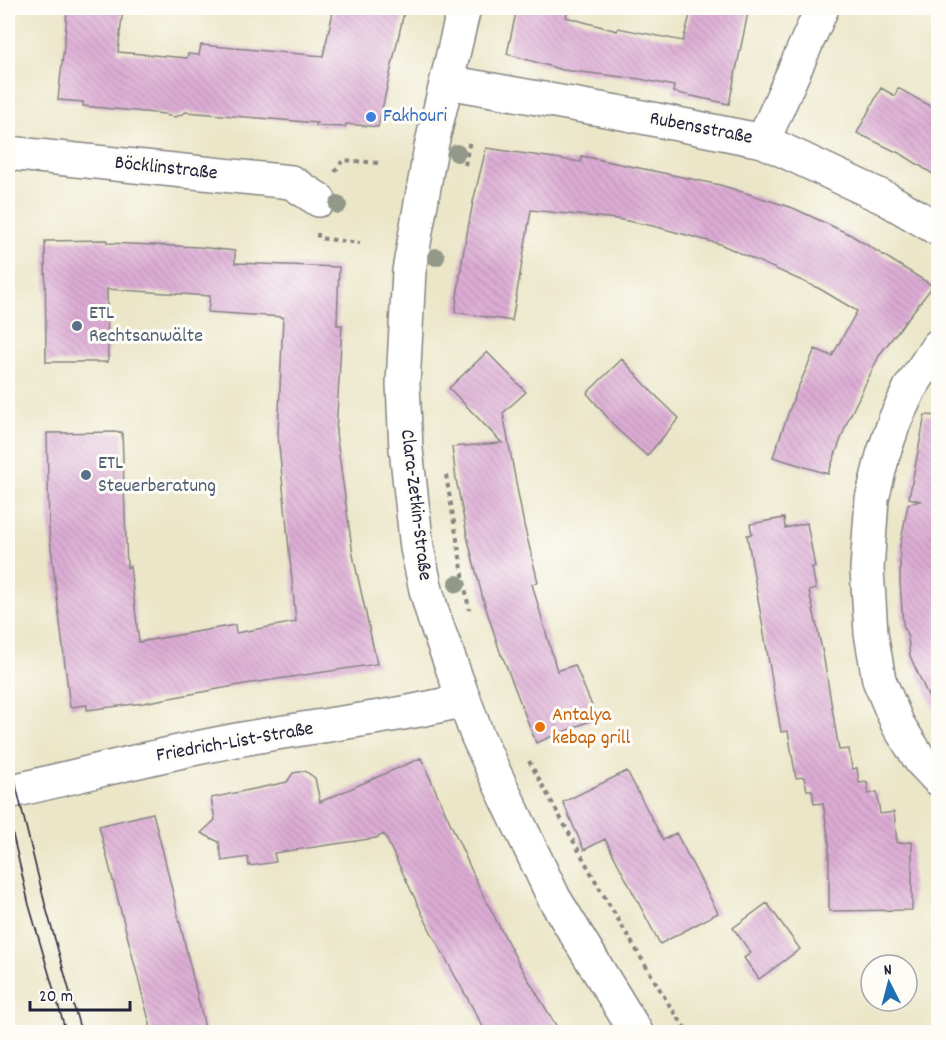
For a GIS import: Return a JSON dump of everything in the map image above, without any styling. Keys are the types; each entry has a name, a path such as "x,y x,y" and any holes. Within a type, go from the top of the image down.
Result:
{"street":[{"name":"Clara-Zetkin-Straße","path":"464,8 431,147 409,271 403,384 406,449 417,548 434,618 464,700 494,772 554,898 636,1032"},
{"path":"762,141 822,8"},
{"name":"Rubensstraße","path":"447,81 762,141 887,199 939,229"},
{"name":"Böcklinstraße","path":"8,153 291,182 319,200"},
{"path":"939,346 910,388 895,420 883,455 872,500 867,569 871,633 879,680 898,725 921,761 939,779"},
{"name":"Friedrich-List-Straße","path":"8,792 201,746 349,723 464,700"}],"path":[{"path":"465,166 481,88"},
{"path":"446,475 470,610"},
{"path":"528,759 600,889 668,1003 688,1032"}],"shaded area":[{"path":"8,997 17,1032 8,1032"}],"building":[{"path":"67,8 123,8 118,52 187,58 188,54 199,55 201,45 323,56 334,8 405,8 378,127 346,124 345,127 186,112 176,117 83,106 83,102 58,100"},
{"path":"517,8 568,8 566,17 617,31 618,28 683,41 692,8 749,8 729,104 673,92 674,86 640,79 563,70 507,54"},
{"path":"881,88 895,96 898,88 939,111 939,178 903,155 857,133"},
{"path":"486,148 581,162 582,156 720,185 793,208 851,235 933,286 880,354 848,420 828,474 773,457 794,397 815,349 832,356 857,311 820,289 720,244 617,219 531,210 512,321 455,312 463,254"},
{"path":"107,240 107,243 235,251 235,263 339,267 337,325 342,325 336,433 353,555 377,664 245,684 143,703 87,710 87,705 70,707 49,530 47,433 122,432 127,567 130,566 139,642 235,625 236,633 296,622 278,435 283,317 208,312 210,296 107,289 108,362 46,362 45,241"},
{"path":"487,352 526,392 503,413 524,525 538,582 532,584 557,671 575,665 597,718 536,743 501,655 483,599 456,479 452,447 502,443 449,388"},
{"path":"622,359 679,418 647,456 617,429 587,393"},
{"path":"925,415 939,416 939,720 910,656 908,638 903,624 900,582 900,546 908,504 920,501 909,498"},
{"path":"784,518 785,528 807,523 815,567 812,567 816,589 809,591 823,654 839,750 849,749 852,769 857,768 859,783 867,782 869,794 877,792 880,814 894,812 897,843 912,842 912,910 829,911 829,842 823,803 814,804 812,790 807,790 804,777 796,778 788,731 781,732 747,535 752,534 750,524"},
{"path":"421,758 480,889 520,966 560,1032 486,1032 432,934 384,834 376,838 274,853 276,862 249,866 248,857 222,861 219,842 201,833 215,820 211,798 287,782 293,773 305,771 315,778 320,802"},
{"path":"627,771 663,840 676,833 718,913 660,944 605,839 584,850 563,802"},
{"path":"153,813 206,1032 152,1032 99,826"},
{"path":"767,903 800,949 759,979 744,958 751,953 733,928"}],"tram line":[{"path":"8,740 17,790 45,904 81,1032"},
{"path":"8,814 29,905 66,1032"}],"place":[{"name":"Fakhouri","path":"371,117"},
{"name":"ETL Rechtsanwälte","path":"77,326"},
{"name":"ETL Steuerberatung","path":"86,475"},
{"name":"Antalya kebap grill","path":"540,727"}]}
